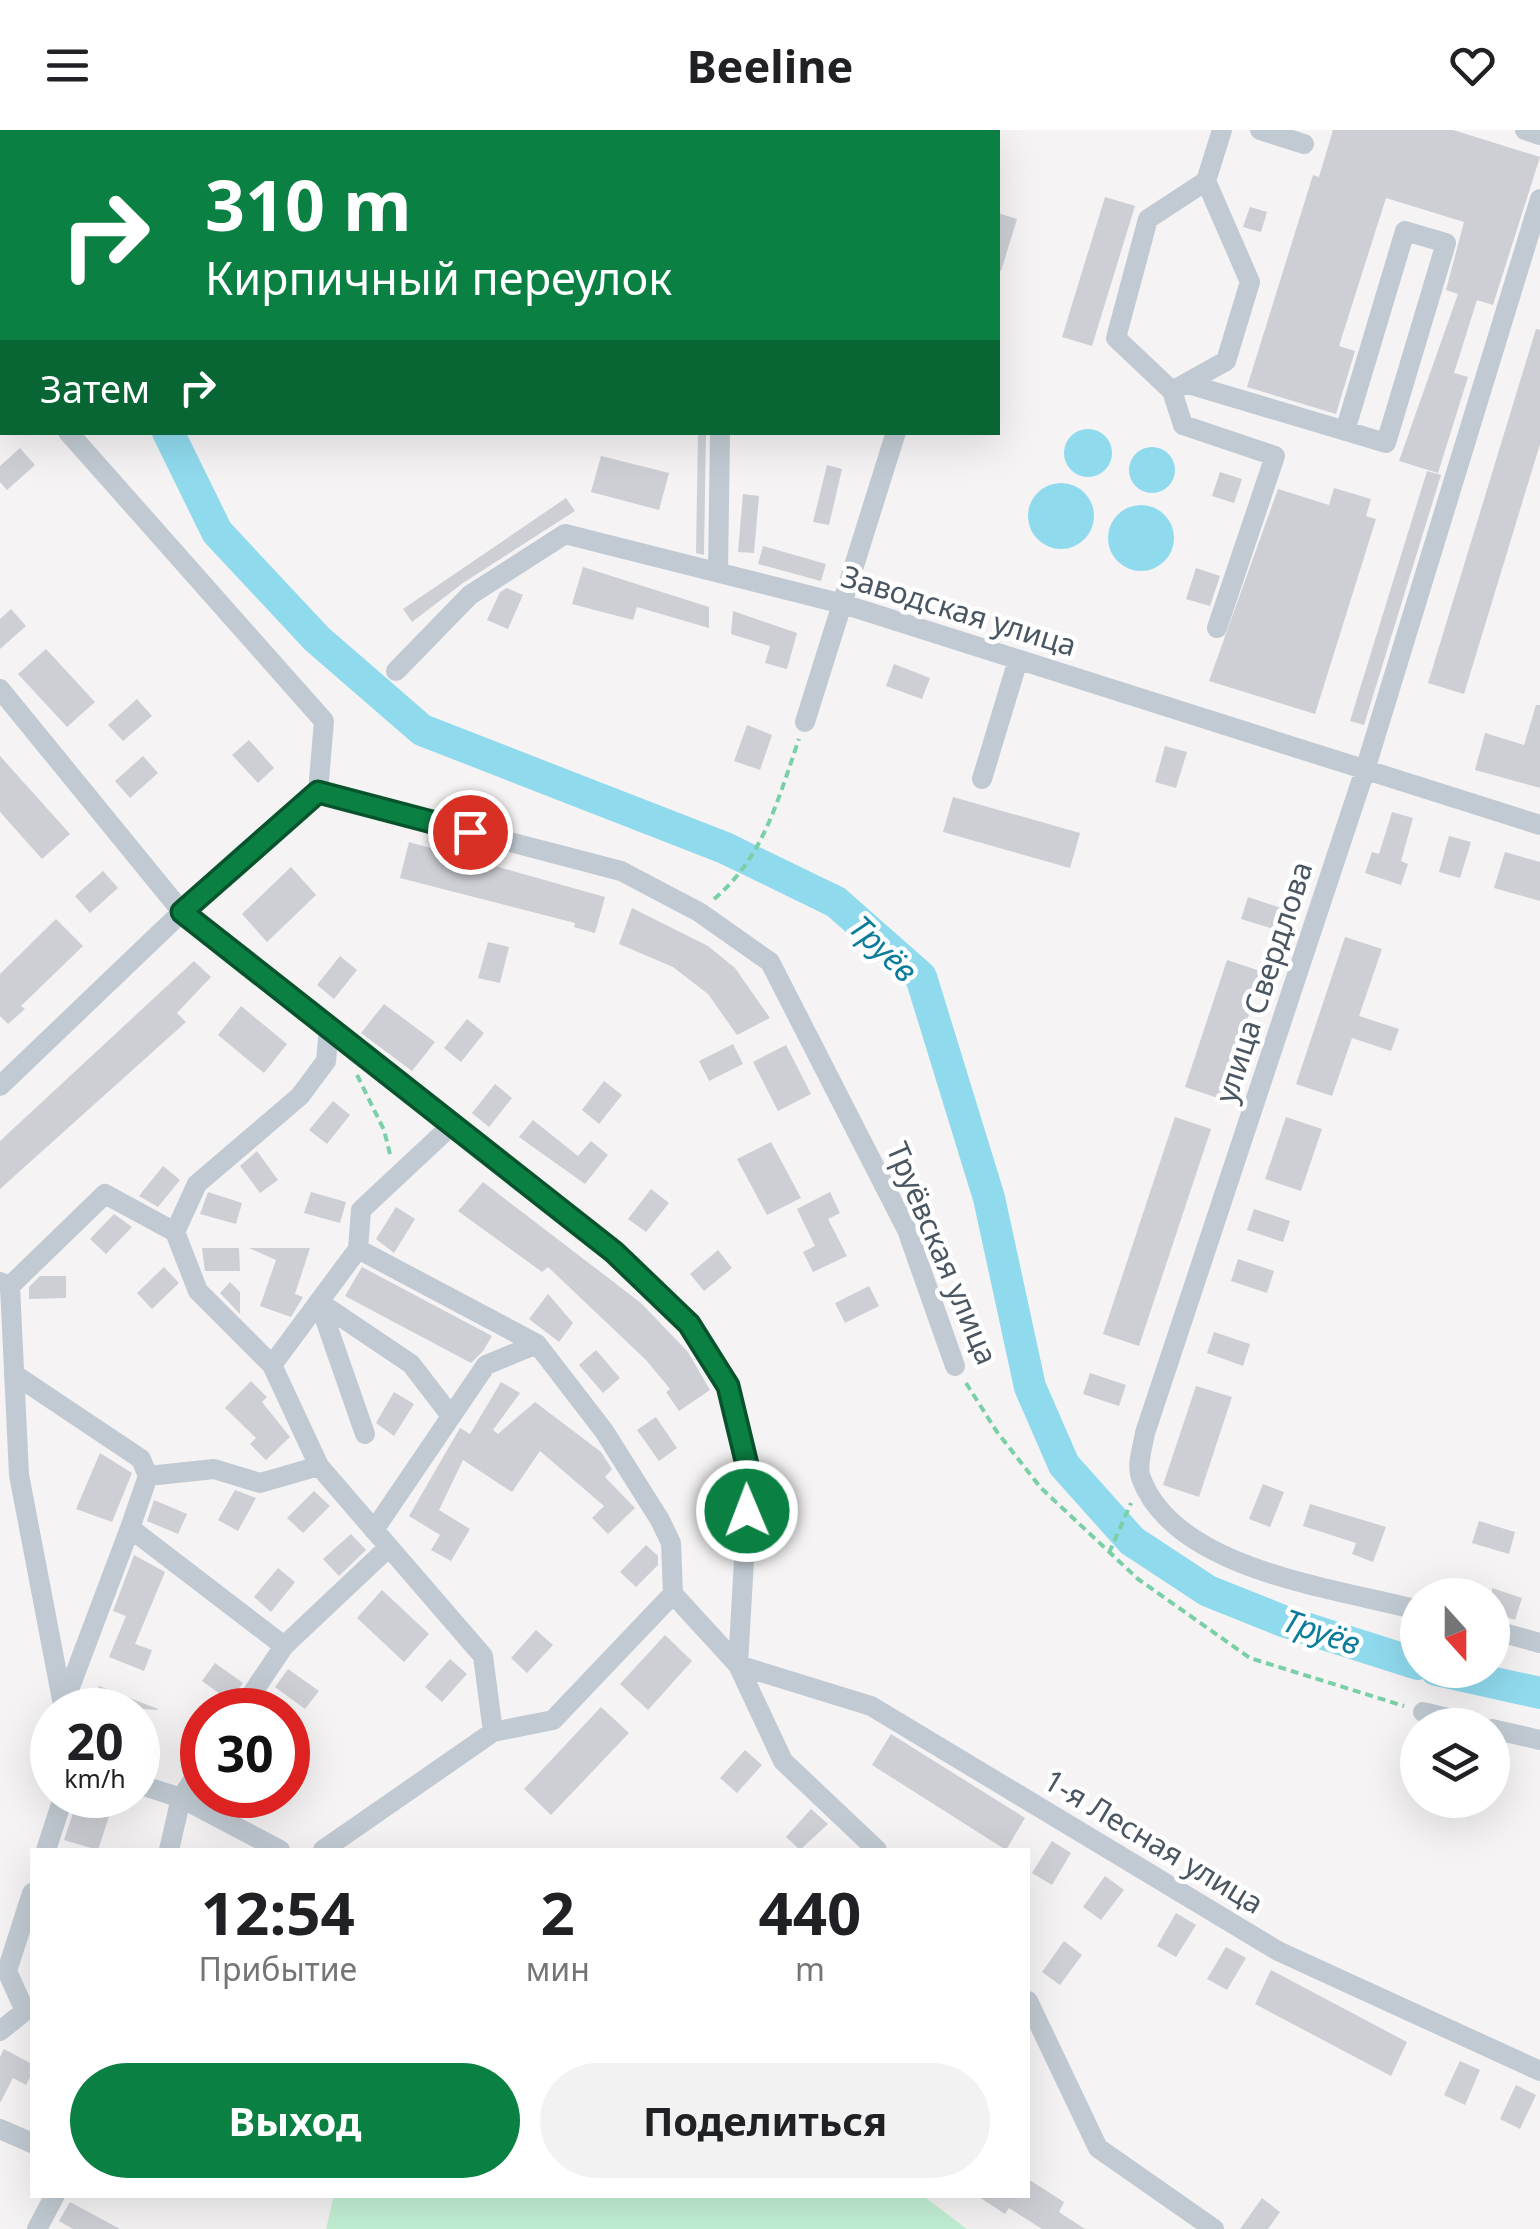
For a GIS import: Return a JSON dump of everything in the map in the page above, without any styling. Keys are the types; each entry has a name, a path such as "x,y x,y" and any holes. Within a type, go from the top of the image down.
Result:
{"street":[{"path":"1222,130 1206,180 1148,219 1116,338 1180,387 1386,443 1446,243 1405,231 1345,430"},
{"path":"1260,130 1304,144"},
{"path":"1525,130 1540,135"},
{"path":"1180,387 1226,362 1250,282 1206,180"},
{"name":"улица Свердлова","path":"1400,1605 1224,1556 1189,1538 1156,1507 1139,1474 1145,1433 1532,253 1540,199"},
{"path":"1180,387 1183,425 1275,456 1217,628"},
{"path":"0,1086 182,912 318,792 324,721 71,435"},
{"path":"718,572 720,435"},
{"path":"806,722 895,435"},
{"name":"Заводская улица","path":"396,671 470,595 565,534 843,604 1540,825"},
{"path":"982,779 1018,660"},
{"path":"0,689 182,912 614,1252 689,1324 728,1386 749,1473 738,1665"},
{"name":"Труёвская улица","path":"318,792 621,871 699,912 770,962 907,1230 955,1366"},
{"path":"175,1232 196,1184 300,1096 326,1061 329,1028"},
{"path":"272,1366 358,1249 361,1210 452,1125"},
{"path":"59,1688 19,1475 5,1284 106,1194 175,1232 198,1291 272,1366 319,1466 483,1656 494,1732"},
{"path":"358,1249 537,1344 604,1431 660,1520 671,1542 673,1594 738,1665 783,1761 875,1848"},
{"path":"320,1302 411,1364 451,1416"},
{"path":"320,1302 365,1434"},
{"path":"374,1530 486,1365 537,1344"},
{"path":"14,1374 141,1459 148,1476 70,1688"},
{"path":"148,1476 214,1469 260,1483 319,1466"},
{"path":"130,1528 284,1646"},
{"path":"256,1688 284,1646 389,1547"},
{"path":"326,1848 494,1732 553,1720 673,1594"},
{"path":"1510,1635 1540,1643"},
{"name":"1-я Лесная улица","path":"738,1665 871,1706 1278,1950 1540,2072"},
{"path":"1510,1733 1540,1740"},
{"path":"169,1848 180,1802"},
{"path":"47,1848 56,1818"},
{"path":"219,1818 276,1848"},
{"path":"0,2030 25,2011 8,1971 30,1900"},
{"path":"1030,2004 1098,2148 1214,2229"},
{"path":"0,2129 30,2142"},
{"path":"37,2229 53,2198"}],"path":[{"path":"699,912 739,878 764,839 806,722"},
{"path":"349,1062 384,1130 392,1181"},
{"name":"Труёвская улица","path":"955,1366 996,1432 1041,1488 1109,1553 1250,1658 1410,1708"},
{"path":"1109,1553 1127,1520"}],"green space":[{"path":"333,2198 926,2198 967,2229 326,2229"}],"water":[{"path":"1088,429 1105,436 1112,453 1105,470 1088,477 1071,470 1064,453 1071,436"},
{"path":"1152,447 1168,454 1175,470 1168,486 1152,493 1136,486 1129,470 1136,454"},
{"path":"1061,483 1084,493 1094,516 1084,539 1061,549 1038,539 1028,516 1038,493"},
{"path":"1141,505 1164,515 1174,538 1164,561 1141,571 1118,561 1108,538 1118,515"}],"building":[{"path":"1333,130 1453,130 1540,157 1493,305 1477,300 1454,373 1468,377 1438,473 1399,461 1458,294 1446,290 1464,222 1386,198 1339,346 1355,351 1336,414 1247,387 1313,175 1319,177"},
{"path":"1105,197 1135,206 1092,346 1062,337"},
{"path":"1250,207 1267,212 1261,232 1243,227"},
{"path":"1000,214 1017,219 1000,271"},
{"path":"1536,329 1540,330 1540,444 1464,694 1428,683"},
{"path":"698,435 706,435 704,555 696,553"},
{"path":"20,448 35,465 7,490 0,482 0,466"},
{"path":"601,456 669,473 659,510 591,492"},
{"path":"827,465 842,469 829,525 813,522"},
{"path":"1427,471 1441,475 1364,725 1350,721"},
{"path":"1220,472 1242,479 1234,503 1212,496"},
{"path":"1334,488 1371,499 1366,516 1376,519 1315,714 1209,681 1278,489 1329,505"},
{"path":"743,494 759,496 754,553 738,552"},
{"path":"566,498 575,511 463,583 412,622 403,609"},
{"path":"763,546 826,564 821,581 758,564"},
{"path":"583,567 709,607 709,628 637,607 633,620 572,604"},
{"path":"1196,568 1220,576 1210,606 1186,599"},
{"path":"507,588 523,595 508,629 487,620 500,592"},
{"path":"11,609 26,626 0,649 0,619"},
{"path":"733,611 797,633 787,669 765,663 770,646 731,634"},
{"path":"46,649 95,702 67,727 18,674"},
{"path":"894,664 930,678 922,699 886,686"},
{"path":"137,699 152,716 123,741 108,725"},
{"path":"1536,705 1540,705 1540,788 1475,770 1485,733 1524,745"},
{"path":"747,725 772,735 760,770 734,761"},
{"path":"249,740 274,768 258,783 232,755"},
{"path":"1165,746 1187,752 1176,788 1155,782"},
{"path":"0,756 70,834 42,859 0,812"},
{"path":"143,756 158,773 130,798 115,781"},
{"path":"953,797 1080,833 1070,868 943,832"},
{"path":"1392,812 1413,818 1401,861 1408,864 1401,885 1365,873 1372,852 1379,854"},
{"path":"1449,836 1471,842 1460,878 1439,872"},
{"path":"409,842 605,897 595,933 574,927 575,923 400,878"},
{"path":"1505,852 1540,862 1540,901 1494,888"},
{"path":"291,867 316,895 267,942 242,914"},
{"path":"103,871 118,888 90,913 75,896"},
{"path":"1248,897 1284,909 1277,930 1241,919"},
{"path":"632,908 708,946 735,968 770,1018 737,1035 708,994 673,967 619,944"},
{"path":"56,919 83,946 21,1006 25,1009 8,1024 0,1016 0,974"},
{"path":"1345,937 1382,949 1359,1016 1399,1029 1391,1051 1352,1038 1332,1096 1296,1084"},
{"path":"488,942 509,947 500,983 478,978"},
{"path":"340,956 357,970 334,999 317,985"},
{"path":"1227,960 1263,972 1221,1099 1185,1087"},
{"path":"194,961 211,977 177,1013 186,1022 0,1189 0,1141"},
{"path":"384,1004 435,1042 412,1071 361,1033"},
{"path":"241,1006 287,1044 264,1073 218,1035"},
{"path":"467,1019 484,1033 461,1062 444,1048"},
{"path":"733,1044 743,1064 709,1081 699,1061"},
{"path":"786,1045 811,1094 778,1111 753,1062"},
{"path":"604,1081 622,1095 599,1124 582,1110"},
{"path":"495,1084 512,1098 489,1127 472,1113"},
{"path":"333,1101 350,1115 327,1144 309,1130"},
{"path":"1175,1117 1211,1129 1139,1346 1103,1334"},
{"path":"1286,1117 1322,1129 1301,1191 1265,1179"},
{"path":"533,1120 578,1156 591,1141 608,1155 585,1184 519,1137"},
{"path":"771,1142 801,1198 767,1215 737,1159"},
{"path":"257,1151 278,1180 260,1193 240,1166"},
{"path":"163,1166 180,1180 158,1207 139,1196"},
{"path":"483,1182 641,1303 688,1352 710,1390 679,1411 666,1392 670,1389 646,1360 548,1267 542,1272 458,1211"},
{"path":"651,1189 669,1203 646,1232 628,1219"},
{"path":"208,1192 242,1203 236,1224 200,1214"},
{"path":"311,1192 346,1202 340,1223 304,1213"},
{"path":"830,1192 840,1213 828,1219 847,1256 813,1272 803,1252 815,1246 797,1209"},
{"path":"396,1207 415,1219 394,1253 376,1239"},
{"path":"1254,1209 1290,1221 1283,1242 1247,1230"},
{"path":"114,1214 132,1227 106,1254 90,1239"},
{"path":"202,1248 239,1248 240,1271 205,1271"},
{"path":"249,1248 310,1248 295,1294 303,1297 291,1317 260,1306 276,1260"},
{"path":"718,1250 732,1268 704,1291 690,1274"},
{"path":"1238,1259 1274,1271 1267,1293 1231,1281"},
{"path":"164,1267 179,1283 152,1309 137,1293"},
{"path":"362,1267 492,1336 483,1351 471,1363 345,1296"},
{"path":"40,1276 66,1276 66,1298 29,1299 29,1287"},
{"path":"230,1282 240,1292 240,1314 220,1293"},
{"path":"869,1286 879,1306 845,1323 835,1303"},
{"path":"548,1294 573,1323 559,1342 529,1319"},
{"path":"1214,1332 1250,1344 1243,1366 1207,1353"},
{"path":"596,1350 620,1378 603,1393 579,1365"},
{"path":"1090,1373 1126,1385 1119,1406 1083,1394"},
{"path":"251,1381 267,1397 262,1402 290,1437 266,1460 250,1444 256,1438 225,1408"},
{"path":"501,1382 520,1393 493,1430 498,1434 535,1402 601,1452 612,1469 605,1477 635,1508 608,1534 592,1518 604,1506 540,1451 512,1492 463,1460 439,1510 470,1529 451,1561 431,1550 440,1535 409,1516 460,1428 470,1434"},
{"path":"1196,1386 1232,1397 1199,1497 1163,1485"},
{"path":"394,1392 414,1404 394,1436 376,1423"},
{"path":"656,1417 677,1448 659,1461 637,1430"},
{"path":"100,1453 132,1473 112,1522 76,1509"},
{"path":"1263,1484 1284,1492 1270,1527 1249,1519"},
{"path":"235,1490 256,1498 238,1531 218,1520"},
{"path":"314,1491 330,1506 303,1533 287,1518"},
{"path":"154,1500 187,1514 178,1534 147,1521"},
{"path":"1310,1504 1386,1527 1373,1562 1352,1554 1356,1543 1303,1526"},
{"path":"1479,1521 1515,1532 1509,1554 1472,1543"},
{"path":"351,1534 366,1550 339,1576 323,1559"},
{"path":"646,1545 658,1556 658,1565 636,1587 620,1572"},
{"path":"134,1555 165,1572 135,1644 152,1650 144,1671 109,1657 126,1616 113,1611"},
{"path":"278,1568 295,1582 271,1612 254,1597"},
{"path":"382,1590 429,1634 404,1662 357,1618"},
{"path":"1510,1594 1522,1598 1515,1620 1510,1618"},
{"path":"536,1630 553,1645 527,1673 511,1658"},
{"path":"665,1635 692,1661 648,1710 620,1684"},
{"path":"450,1659 467,1674 442,1702 425,1687"},
{"path":"215,1663 243,1683 239,1688 212,1688 202,1681"},
{"path":"288,1669 319,1691 310,1703 310,1688 275,1687"},
{"path":"601,1707 629,1733 551,1815 524,1789"},
{"path":"891,1734 1025,1818 1007,1848 1003,1848 872,1765"},
{"path":"745,1750 762,1765 737,1793 720,1778"},
{"path":"811,1809 828,1824 802,1848 786,1837"},
{"path":"71,1818 108,1818 99,1848 64,1840"},
{"path":"1052,1841 1071,1853 1052,1885 1032,1873"},
{"path":"1105,1876 1124,1890 1101,1920 1083,1907"},
{"path":"1176,1913 1196,1925 1176,1957 1157,1946"},
{"path":"1064,1941 1082,1955 1060,1985 1042,1972"},
{"path":"1226,1947 1246,1958 1227,1990 1207,1979"},
{"path":"1271,1970 1407,2042 1391,2076 1255,2004"},
{"path":"4,2049 30,2063 30,2077 26,2085 13,2078 0,2103 0,2057"},
{"path":"1460,2061 1480,2070 1465,2105 1444,2095"},
{"path":"1516,2085 1536,2095 1520,2129 1500,2119"},
{"path":"1030,2180 1064,2202 1059,2212 1085,2229 1042,2229 1009,2208 1005,2214 981,2198 1030,2198"},
{"path":"1262,2198 1280,2212 1268,2229 1240,2229"},
{"path":"70,2202 120,2229 73,2229 59,2221"}],"waterway":[{"name":"Труёв","path":"169,435 217,532 317,639 422,730 725,848 836,902 921,977 989,1198 1030,1387 1064,1465 1132,1541 1208,1591 1283,1621 1400,1658"},
{"name":"Труёв","path":"1510,1686 1540,1693"}],"route":[{"path":"470,832 318,792 182,912 614,1252 689,1324 728,1386 749,1473 747,1511"}]}
